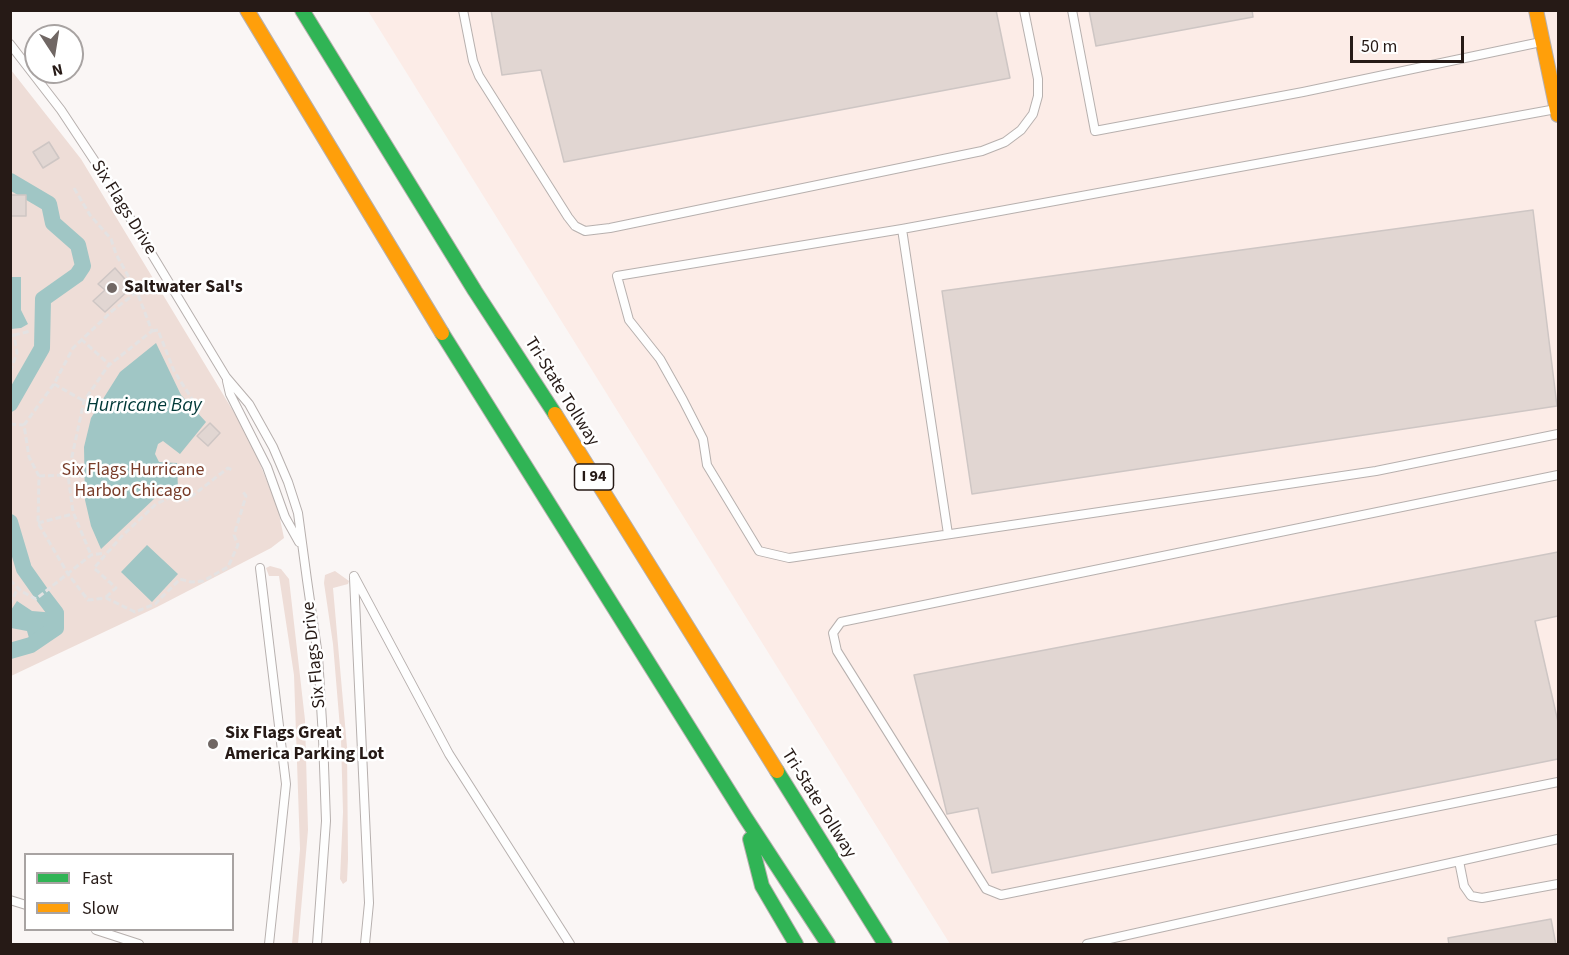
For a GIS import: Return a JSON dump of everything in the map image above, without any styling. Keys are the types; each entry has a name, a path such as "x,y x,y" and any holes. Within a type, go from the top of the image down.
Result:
{"main road":[{"path":"247,10 336,153 449,344 745,817 828,945"},
{"name":"Tri-State Tollway","path":"302,10 475,291 545,397 885,945"},
{"path":"1536,10 1558,112"},
{"path":"745,817 762,886 796,945"}],"lane":[{"path":"462,10 473,61 479,76 568,217 575,226 585,231 610,228 982,151 1005,142 1021,130 1033,114 1038,96 1038,79 1024,10"},
{"path":"1072,10 1095,130 1303,92 1543,42"},
{"name":"Six Flags Drive","path":"10,44 61,110 104,175 226,377 249,404 282,465 298,513 318,656 326,821 317,945"},
{"path":"1558,112 902,229 617,276 629,320 660,360 683,400 703,439 707,465 759,551 789,558 1376,471 1558,434"},
{"path":"902,229 948,534"},
{"name":"Six Flags Drive","path":"226,377 230,394 260,451 285,517 301,546"},
{"path":"1558,475 840,622 833,633 837,651 986,889 1001,895 1558,782"},
{"path":"260,568 286,784 269,945"},
{"path":"365,945 369,903 354,576 449,754 570,945"},
{"path":"1087,945 1459,861 1558,842"},
{"path":"1459,861 1464,886 1471,896 1482,898 1558,884"},
{"path":"99,931 139,945"}],"path":[{"path":"74,188 90,215 111,239 116,254 137,292 153,332"},
{"path":"137,292 73,348 54,384 24,425 29,457 39,476 38,523 68,574 88,600 106,598 135,612 155,604 180,579 191,582 203,581 222,571 235,556 238,545 234,535 246,496 243,492"},
{"path":"91,555 73,514 68,475 84,401 110,365 158,330 174,371 192,399"},
{"path":"10,372 17,353 12,336 31,331"},
{"path":"81,339 110,365"},
{"path":"54,384 84,401"},
{"path":"10,424 24,425"},
{"path":"106,598 116,588 94,568 105,553 156,504 175,495 187,500 228,468 232,470"},
{"path":"39,476 68,475"},
{"path":"38,523 73,514"},
{"path":"10,580 36,599 91,555 105,553"},
{"path":"10,604 18,587"}],"shaded area":[{"path":"368,11 1558,11 1558,944 950,944"}],"green space":[{"name":"Six Flags Hurricane Harbor Chicago","path":"11,70 81,159 250,439 278,509 284,538 271,548 157,607 11,676"},
{"path":"270,566 281,569 289,579 305,720 308,830 298,944 292,944 300,849 294,675 279,576 269,576 266,568"},
{"path":"335,571 349,581 348,584 333,588 347,747 348,859 347,881 343,884 340,879 343,812 341,740 333,644 324,583 325,575"}],"water":[{"path":"11,277 21,277 21,310 28,324 21,328 11,329"},
{"name":"Hurricane Bay","path":"156,343 181,395 206,422 180,454 163,441 158,444 155,454 159,462 177,463 178,490 166,491 155,498 101,549 91,526 85,500 84,447 91,418 120,372"},
{"path":"147,545 178,574 152,602 121,572"},
{"path":"17,601 32,611 56,613 56,628 31,645 27,631 11,628 11,610"}],"building":[{"path":"491,10 996,10 1010,78 564,162 541,70 502,75"},
{"path":"1089,10 1252,10 1253,17 1096,46"},
{"path":"49,142 59,158 43,168 33,152"},
{"path":"10,195 26,195 26,216 10,216"},
{"path":"1533,210 1557,406 972,494 942,291"},
{"path":"115,268 132,287 105,312 93,301 105,290 98,284"},
{"path":"210,423 220,433 208,446 197,436"},
{"path":"1558,552 1558,616 1535,621 1558,722 1558,759 992,873 978,808 947,814 914,675"},
{"path":"1551,919 1556,945 1449,945 1448,938"}],"waterway":[{"path":"10,181 49,204 53,223 78,245 83,266 77,275 43,299 42,348 10,404"},
{"path":"10,522 24,569 41,593"},
{"path":"10,651 31,645 56,628 56,613 43,596"}],"traffic: fast":[{"path":"302,10 475,291 555,414"},
{"path":"442,333 745,817 828,944"},
{"path":"777,771 885,944"},
{"path":"750,839 762,886 796,944"}],"traffic: slow":[{"path":"247,10 442,333"},
{"path":"1536,10 1558,115"},
{"path":"555,414 777,771"}],"place":[{"name":"Saltwater Sal's","path":"112,288"},
{"name":"Six Flags Great America Parking Lot","path":"213,744"}]}
